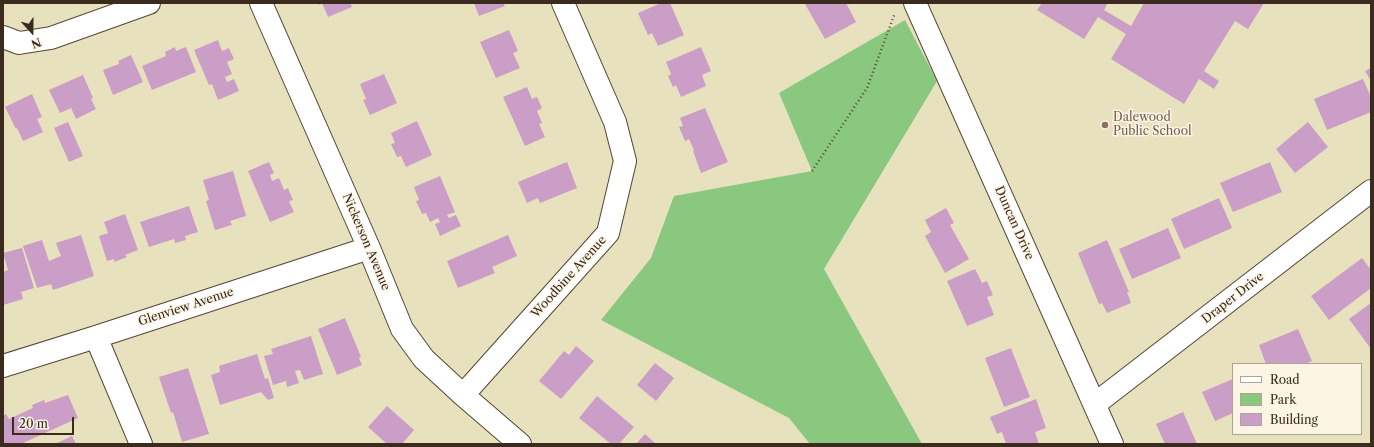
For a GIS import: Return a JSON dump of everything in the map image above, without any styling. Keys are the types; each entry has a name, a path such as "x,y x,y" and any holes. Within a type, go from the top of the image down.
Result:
{"street":[{"path":"3,38 19,43 51,38 149,3"},
{"name":"Nickerson Avenue","path":"262,3 369,248 402,329 424,359 463,396 520,444"},
{"name":"Woodbine Avenue","path":"463,396 608,233 625,161 615,122 562,3"},
{"name":"Duncan Drive","path":"906,6 1095,404 1112,444"},
{"name":"Draper Drive","path":"1095,404 1371,191"},
{"name":"Glenview Avenue","path":"3,366 369,248"},
{"path":"96,337 141,444"}],"path":[{"path":"812,171 867,88 906,6"}],"green space":[{"path":"905,20 937,81 824,269 922,444 810,444 789,418 601,320 651,258 674,196 812,171 779,93"}],"building":[{"path":"322,3 350,3 352,7 328,17"},
{"path":"474,3 503,3 505,6 479,16"},
{"path":"661,3 670,3 684,35 658,46 652,33 648,35 638,13"},
{"path":"846,3 856,22 825,39 805,4"},
{"path":"1042,3 1108,3 1104,10 1131,26 1144,3 1264,3 1248,29 1235,21 1204,71 1219,81 1214,89 1199,79 1184,104 1111,59 1126,34 1098,17 1084,39 1037,10"},
{"path":"509,30 518,51 513,53 520,68 496,78 480,42"},
{"path":"218,40 222,51 229,48 234,59 227,62 232,74 225,77 227,82 234,79 239,91 218,100 212,84 209,85 194,50"},
{"path":"175,47 176,51 186,47 196,72 152,90 142,66 166,56 165,52"},
{"path":"701,47 711,71 702,75 706,86 681,97 676,85 673,87 668,76 671,74 666,62"},
{"path":"131,55 143,82 113,95 103,70 119,64 118,61"},
{"path":"1371,68 1371,81 1365,71"},
{"path":"384,74 397,103 370,115 363,100 366,99 360,84"},
{"path":"83,75 96,109 76,119 71,108 60,113 49,90"},
{"path":"1363,79 1371,97 1371,112 1327,130 1314,99"},
{"path":"527,87 532,99 537,97 542,108 537,111 542,123 539,124 545,137 525,146 503,97"},
{"path":"32,94 42,117 37,119 43,132 23,141 5,107"},
{"path":"705,108 728,162 701,173 689,139 685,141 679,127 683,126 680,118"},
{"path":"417,121 432,155 406,167 401,156 397,157 391,144 395,143 391,133"},
{"path":"68,122 83,156 69,162 54,128"},
{"path":"1308,122 1328,147 1295,173 1276,149"},
{"path":"269,162 274,173 270,175 272,181 279,178 284,190 288,188 293,200 289,201 294,212 270,222 248,171"},
{"path":"567,162 577,188 540,203 538,198 527,203 518,182"},
{"path":"1270,162 1282,192 1233,212 1220,183"},
{"path":"233,171 246,216 230,221 232,225 215,230 206,201 209,200 203,180"},
{"path":"440,176 455,212 447,215 449,218 456,215 461,226 440,236 435,224 440,222 438,218 430,222 426,213 422,214 416,201 419,200 414,187"},
{"path":"1219,198 1232,228 1184,249 1171,219"},
{"path":"189,206 198,232 185,236 186,240 175,243 174,239 149,247 140,222"},
{"path":"946,208 954,223 950,225 969,259 945,273 925,236 931,232 925,220"},
{"path":"125,214 138,250 125,255 127,257 114,262 114,259 107,261 99,236 108,233 104,222"},
{"path":"1168,228 1181,258 1132,279 1119,249"},
{"path":"81,235 94,276 53,290 51,284 37,288 23,246 42,240 49,261 61,256 56,243"},
{"path":"508,235 517,256 492,267 495,273 458,288 447,261"},
{"path":"1107,240 1129,292 1127,292 1131,303 1107,313 1102,303 1099,304 1078,253"},
{"path":"22,248 34,288 21,292 23,299 3,305 3,272 8,270 3,253"},
{"path":"1362,258 1371,270 1371,288 1329,320 1311,296"},
{"path":"975,269 982,283 987,281 993,295 987,297 994,315 967,326 947,281"},
{"path":"1371,303 1371,349 1349,319"},
{"path":"345,318 361,357 359,358 362,365 337,375 318,329"},
{"path":"1298,329 1312,361 1307,363 1266,363 1259,345"},
{"path":"311,336 323,374 304,380 300,370 295,371 299,383 287,387 286,381 273,385 264,356 273,354 271,349"},
{"path":"576,346 594,361 561,399 539,381 564,351 569,355"},
{"path":"1011,348 1030,397 1004,407 985,358"},
{"path":"257,354 265,379 268,378 274,398 268,400 261,392 220,405 211,375 220,372 219,366"},
{"path":"655,363 674,378 656,401 637,385"},
{"path":"188,368 209,434 182,442 173,412 171,413 159,377"},
{"path":"1232,379 1232,413 1215,421 1202,392"},
{"path":"68,395 78,418 21,444 3,444 3,416 6,414 9,419 33,408 32,405 44,400 45,403"},
{"path":"597,396 634,427 619,444 611,444 579,418"},
{"path":"1036,399 1046,428 1035,432 1039,444 1006,444 1002,432 997,434 990,417"},
{"path":"387,406 414,430 402,444 387,444 368,427"},
{"path":"1183,412 1197,444 1165,444 1156,424"},
{"path":"645,434 656,444 636,444"},
{"path":"72,436 76,444 55,444"}],"place":[{"name":"Dalewood Public School","path":"1105,125"}]}
